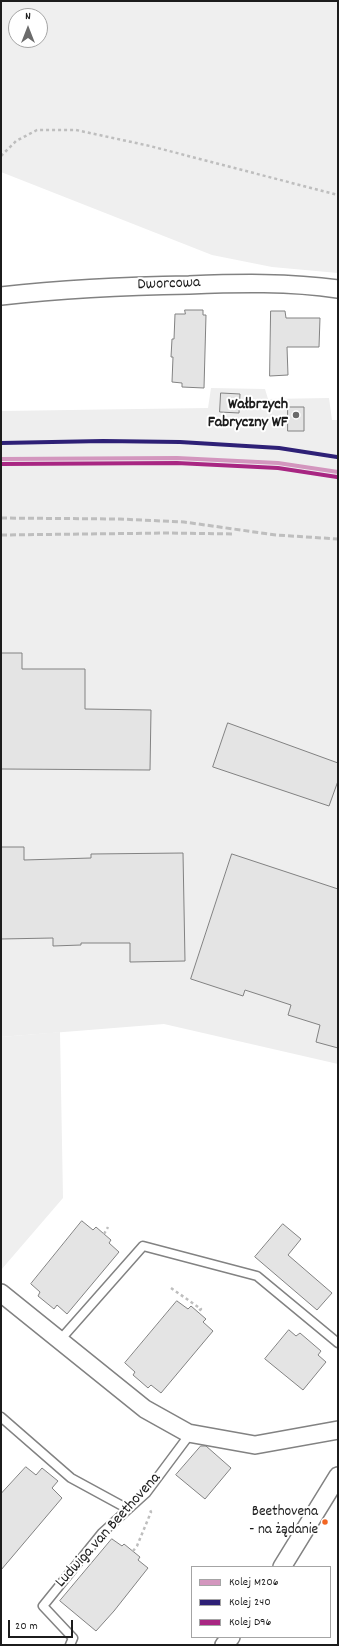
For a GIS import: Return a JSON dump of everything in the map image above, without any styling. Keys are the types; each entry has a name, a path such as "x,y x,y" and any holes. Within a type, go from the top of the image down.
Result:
{"street":[{"name":"Dworcowa","path":"1,296 40,292 152,286 249,283 318,286 338,289"},
{"path":"1,1293 145,1408 190,1434 255,1446 338,1430"},
{"path":"283,1566 338,1476"}],"lane":[{"path":"60,1340 143,1246 257,1276 338,1343"},
{"path":"1,1417 71,1478 128,1509"},
{"name":"Ludwiga van Beethovena","path":"70,1645 73,1638 42,1606 102,1533 146,1493 190,1434"}],"path":[{"path":"1,156 16,141 37,130 76,130 150,146 338,194"},
{"path":"104,1234 108,1227"},
{"path":"171,1288 200,1309 198,1312"},
{"path":"133,1551 137,1546 151,1512 146,1493"}],"shaded area":[{"path":"1,1 338,1 338,273 272,267 212,255 1,172"},
{"path":"211,388 265,389 268,399 329,398 332,420 338,420 338,1064 164,1024 1,1037 1,411 208,408"},
{"path":"60,1032 63,1198 1,1270 1,1037"}],"building":[{"path":"185,310 203,310 203,315 206,315 204,388 182,387 182,383 172,382 173,357 171,357 172,339 174,339 175,314 185,314"},
{"path":"271,311 285,311 286,318 320,318 319,347 287,347 288,375 270,376"},
{"path":"221,393 240,394 239,413 220,412"},
{"path":"288,407 304,407 304,431 288,431"},
{"path":"1,653 22,653 22,669 85,669 85,709 151,710 150,770 1,769"},
{"path":"228,723 338,763 338,781 329,806 213,767"},
{"path":"1,847 24,847 24,860 91,858 91,854 183,853 185,961 130,962 130,943 81,943 81,945 53,946 53,938 1,939"},
{"path":"232,854 338,889 338,1048 316,1042 320,1025 288,1015 291,1005 245,990 243,996 191,979"},
{"path":"82,1221 93,1230 96,1227 111,1240 109,1243 119,1252 67,1314 57,1305 54,1309 38,1296 40,1292 31,1284"},
{"path":"283,1224 301,1239 288,1255 332,1293 317,1310 255,1257"},
{"path":"177,1301 188,1309 191,1306 206,1319 203,1322 213,1331 161,1393 151,1385 148,1388 133,1375 135,1372 125,1363"},
{"path":"289,1330 296,1336 300,1333 321,1351 318,1355 326,1362 303,1390 265,1359"},
{"path":"201,1446 206,1446 231,1468 205,1499 176,1475"},
{"path":"26,1467 36,1475 42,1468 58,1481 52,1488 62,1498 1,1570 1,1494"},
{"path":"112,1539 122,1546 124,1544 140,1557 138,1560 148,1568 96,1631 60,1601"}],"railway":[{"path":"1,518 119,519 184,522 276,535 338,539"},
{"path":"1,535 169,533 235,534"}],"rail line":[{"name":"240","path":"1,443 103,441 180,442 279,448 337,457"},
{"name":"M206","path":"1,459 177,458 278,463 338,472"},
{"name":"D96","path":"1,464 177,463 278,468 337,477"}],"place":[{"name":"Wałbrzych Fabryczny WF","path":"296,415"},
{"name":"Beethovena - na żądanie","path":"325,1522"}]}
